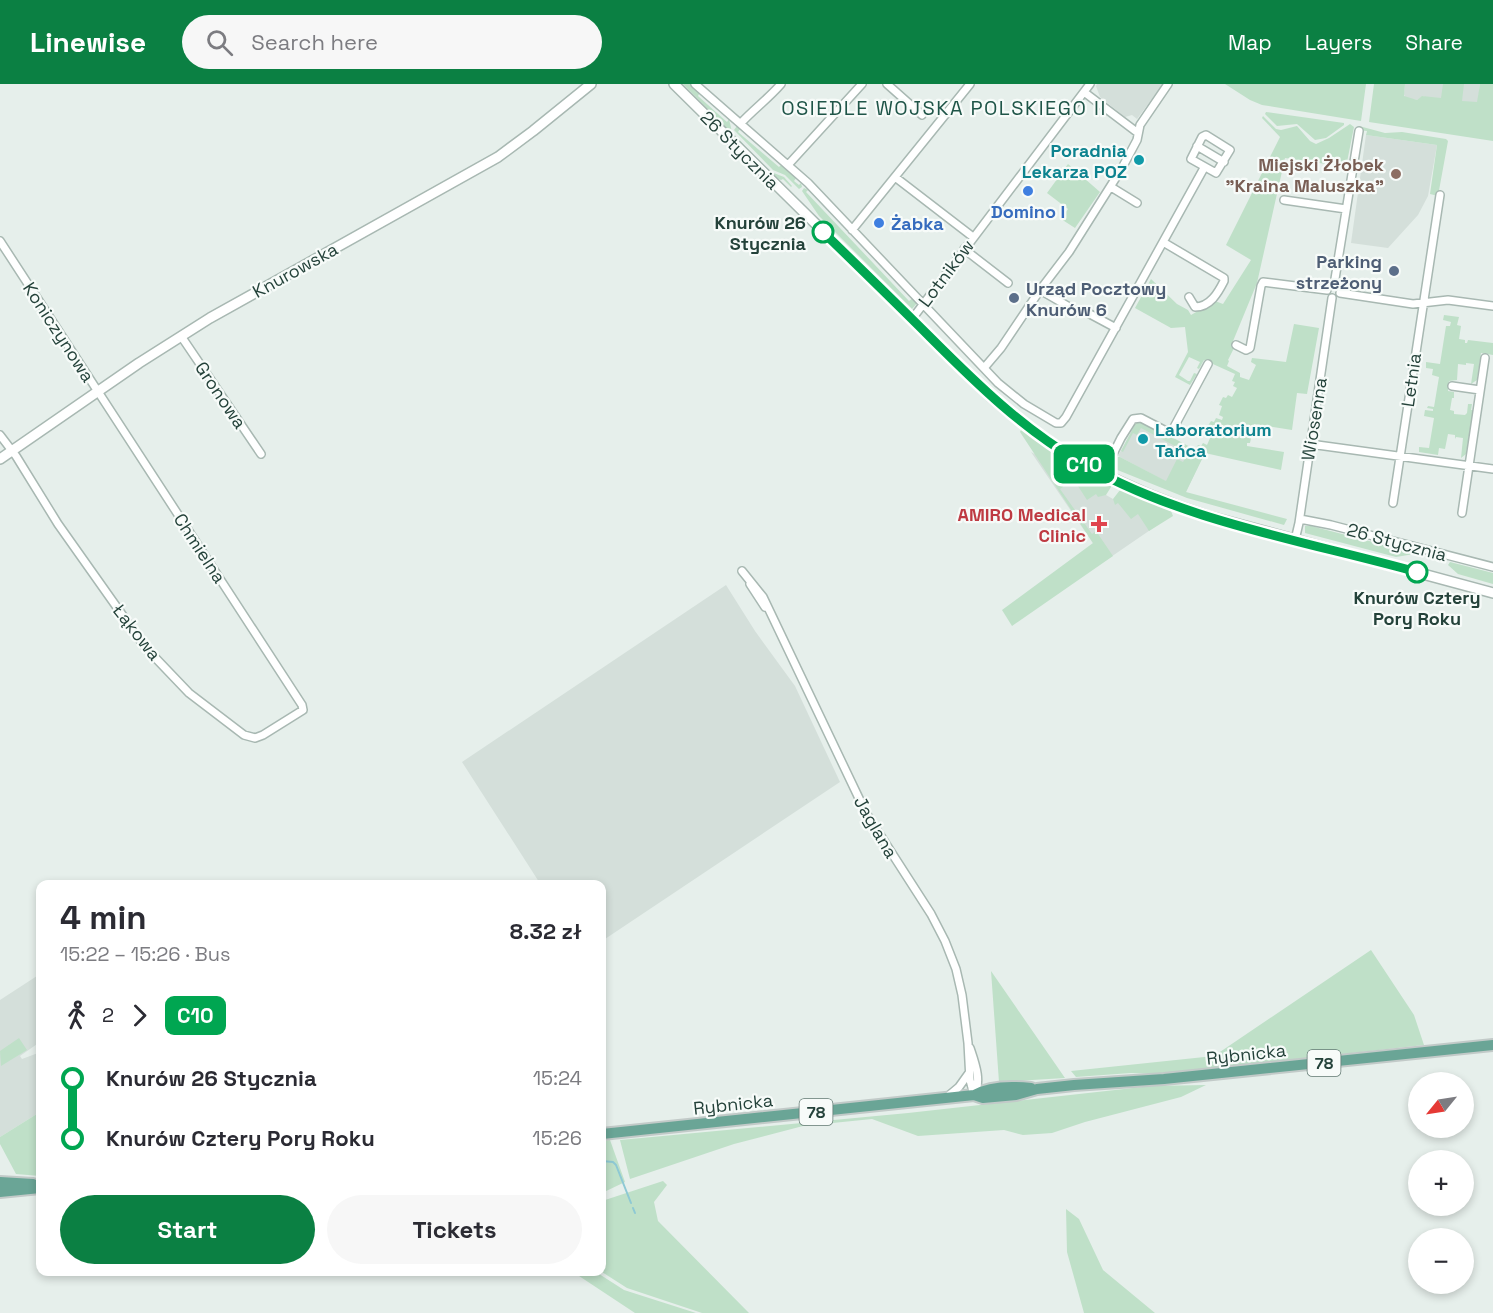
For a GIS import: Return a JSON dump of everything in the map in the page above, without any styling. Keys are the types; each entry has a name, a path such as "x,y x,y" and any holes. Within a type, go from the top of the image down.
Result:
{"main road":[{"name":"Rybnicka","path":"606,1134 974,1095 983,1098 1016,1095 1037,1089 1493,1046"},
{"name":"Rybnicka","path":"974,1095 982,1090 999,1088 1037,1089"},
{"path":"0,1182 36,1186"},
{"path":"0,1192 36,1187"}],"street":[{"name":"Knurowska","path":"0,459 181,336 222,311 498,157 591,84"},
{"name":"26 Stycznia","path":"674,84 1010,414 1061,450 1103,474 1171,504 1493,593"},
{"path":"695,84 788,165 984,368 1020,401 1053,422 1061,423 1066,417 1204,168"},
{"path":"741,123 781,84"},
{"path":"788,165 862,84"},
{"path":"887,84 922,115"},
{"path":"852,230 970,84"},
{"name":"Lotników","path":"912,319 1090,84"},
{"path":"984,368 1009,338 1111,187 1137,140 1140,125 1168,84"},
{"path":"1084,92 1138,133"},
{"path":"1334,285 1359,131"},
{"path":"1206,135 1228,147 1230,151 1224,162 1216,173 1191,159 1202,137 1206,135"},
{"path":"1197,147 1224,162"},
{"path":"895,177 973,237"},
{"path":"1111,187 1137,203"},
{"name":"Letnia","path":"1393,503 1440,195"},
{"path":"1284,200 1346,209"},
{"name":"Koniczynowa","path":"0,241 97,392"},
{"path":"1163,242 1224,278 1214,298 1200,307 1195,307 1189,297"},
{"path":"964,249 1008,283"},
{"path":"1236,345 1247,350 1251,348 1263,282 1327,290"},
{"path":"1327,290 1330,285 1334,285"},
{"path":"1334,285 1340,289 1340,293"},
{"path":"1040,290 1078,312 1088,312 1116,328"},
{"path":"1327,290 1332,298 1340,293"},
{"path":"1340,293 1411,304 1448,300 1493,306"},
{"name":"Wiosenna","path":"1295,540 1332,298"},
{"name":"Gronowa","path":"181,336 261,454"},
{"path":"1462,513 1485,358"},
{"path":"1103,474 1133,419 1141,418 1166,431 1173,429 1208,364"},
{"path":"1452,386 1480,390"},
{"name":"Chmielna","path":"97,392 302,705"},
{"path":"0,435 12,451"},
{"path":"1310,444 1493,470"},
{"name":"Łąkowa","path":"12,451 58,524 146,647 189,693 244,735 255,738 301,711 302,705"},
{"name":"26 Stycznia","path":"1300,519 1493,567"},
{"name":"Jaglana","path":"742,571 770,614 866,813 942,933 958,980 968,1043 971,1088 974,1095"},
{"name":"Jaglana","path":"968,1043 977,1074 978,1087 974,1095"},
{"path":"945,1098 959,1087 969,1072"},
{"path":"977,1074 984,1083 999,1088"}],"shaded area":[{"path":"1097,84 1163,84 1137,119 1132,115 1125,117 1100,97"},
{"path":"1405,84 1480,84 1478,102 1460,115 1423,96 1417,100 1405,98"},
{"name":"Miejski Żłobek \"Kraina Maluszka\"","path":"1366,135 1437,145 1428,196 1418,215 1388,248 1351,243"},
{"path":"1137,421 1203,456 1186,492 1118,456"},
{"path":"1031,452 1113,499 1159,524 1105,561"},
{"path":"726,585 755,631 795,686 840,782 606,938 606,880 538,880 462,762"},
{"path":"36,977 36,1045 20,1056 22,1059 36,1054 36,1114 0,1137 0,1000"}],"green space":[{"path":"683,84 690,84 700,92 698,96 727,122 729,119 732,132 747,148 771,172 784,177 792,186 783,179 774,177"},
{"path":"1225,84 1366,84 1361,121 1262,105"},
{"path":"1374,84 1405,84 1404,96 1417,100 1422,96 1441,98 1443,84 1464,84 1462,101 1477,102 1480,84 1493,84 1493,141 1369,122"},
{"path":"1266,112 1344,123 1344,125 1326,138 1315,140 1297,124 1277,126 1265,114"},
{"path":"1263,116 1276,129 1297,126 1310,141 1316,144 1350,124 1354,127 1346,167 1285,158 1257,283 1231,346 1234,348 1228,360 1227,366 1240,373 1240,377 1249,380 1256,365 1251,362 1252,358 1286,362 1294,324 1319,328 1307,394 1297,393 1292,430 1254,424 1250,443 1247,443 1247,446 1284,452 1281,470 1205,453 1186,492 1287,519 1284,525 1187,498 1110,467 1116,457 1120,457 1166,481 1177,459 1183,462 1188,453 1141,428 1137,435 1133,433 1123,452 1121,451 1137,421 1148,427 1149,425 1194,451 1198,445 1201,446 1203,443 1207,445 1211,436 1208,434 1209,430 1206,429 1216,418 1222,420 1223,417 1219,415 1222,406 1219,405 1223,397 1226,398 1228,395 1232,397 1237,388 1233,386 1235,382 1232,381 1235,374 1204,360 1199,369 1197,368 1200,362 1189,357 1179,375 1190,381 1194,373 1197,374 1190,385 1175,377 1188,352 1185,327 1171,328 1135,308 1151,279 1191,315 1215,301 1223,304 1251,260 1226,245 1280,137 1262,118"},
{"path":"737,126 740,129 738,132 779,167 783,163 797,177 794,181 799,185 801,183 802,187 799,189 785,175 773,170 734,130"},
{"path":"1359,126 1385,133 1402,132 1446,139 1448,141 1438,196 1430,194 1437,145 1366,135 1367,131 1357,130"},
{"path":"1068,164 1100,192 1075,228 1061,219 1068,209 1047,193"},
{"path":"804,188 909,301 913,298 917,303 912,309 819,216 802,191"},
{"path":"1444,315 1459,317 1457,325 1461,326 1459,339 1465,340 1465,343 1468,340 1493,343 1493,355 1481,353 1477,380 1471,384 1474,364 1466,363 1466,365 1458,364 1457,380 1449,381 1448,391 1454,392 1450,410 1454,411 1454,414 1465,415 1468,404 1472,404 1471,410 1473,410 1466,454 1461,458 1463,438 1456,437 1455,439 1455,435 1448,434 1445,449 1439,448 1438,455 1419,452 1419,447 1429,448 1434,418 1424,416 1425,410 1433,411 1427,408 1428,406 1434,407 1439,377 1432,375 1433,369 1426,368 1426,362 1440,364 1446,326 1450,326 1451,322 1443,320"},
{"path":"1022,428 1080,467 1110,482 1111,487 1106,495 1098,497 1096,494 1087,500 1074,480 1063,484 1060,489 1092,534 1096,531 1113,556 1012,626 1002,610 1093,543 1020,432"},
{"path":"1120,490 1171,511 1173,516 1149,531 1138,514 1131,519 1118,503 1115,505 1113,499"},
{"path":"1305,526 1414,554 1396,557 1305,533"},
{"path":"1450,562 1493,573 1493,584 1458,574 1448,565"},
{"path":"1371,950 1414,1015 1424,1045 1161,1074 1131,1073 1076,1077 1071,1071 1214,1056"},
{"path":"991,971 1065,1078 999,1082"},
{"path":"19,1038 27,1050 1,1066 0,1051"},
{"path":"1206,1085 1181,1097 1052,1133 1023,1135 1004,1130 918,1136 872,1119 803,1126 734,1144 630,1179 620,1140 908,1113 1151,1086"},
{"path":"36,1114 36,1176 16,1174 0,1144 0,1137"},
{"path":"606,1140 610,1140 625,1182 606,1191"},
{"path":"663,1181 667,1185 654,1202 658,1221 749,1313 702,1313 627,1288 606,1275 606,1200"},
{"path":"1066,1209 1079,1219 1103,1270 1155,1313 1084,1313 1067,1252"},
{"path":"579,1276 602,1276 624,1290 696,1313 635,1313"}],"waterway":[{"path":"606,1161 616,1165 631,1203"},
{"path":"633,1208 635,1213"}],"bus line":[{"name":"C10","path":"823,232 991,397 1010,414 1081,463 1171,504 1417,572"}],"place":[{"name":"Poradnia Lekarza POZ","path":"1139,160"},
{"name":"Miejski Żłobek \"Kraina Maluszka\"","path":"1396,174"},
{"name":"Domino I","path":"1028,191"},
{"name":"Żabka","path":"879,223"},
{"name":"Knurów 26 Stycznia","path":"823,232"},
{"name":"Parking strzeżony","path":"1394,271"},
{"name":"Urząd Pocztowy Knurów 6","path":"1014,298"},
{"name":"Laboratorium Tańca","path":"1143,439"},
{"name":"AMIRO Medical Clinic","path":"1099,524"},
{"name":"Knurów Cztery Pory Roku","path":"1417,572"}],"district":[{"name":"OSIEDLE WOJSKA POLSKIEGO II","path":"944,108"}]}
